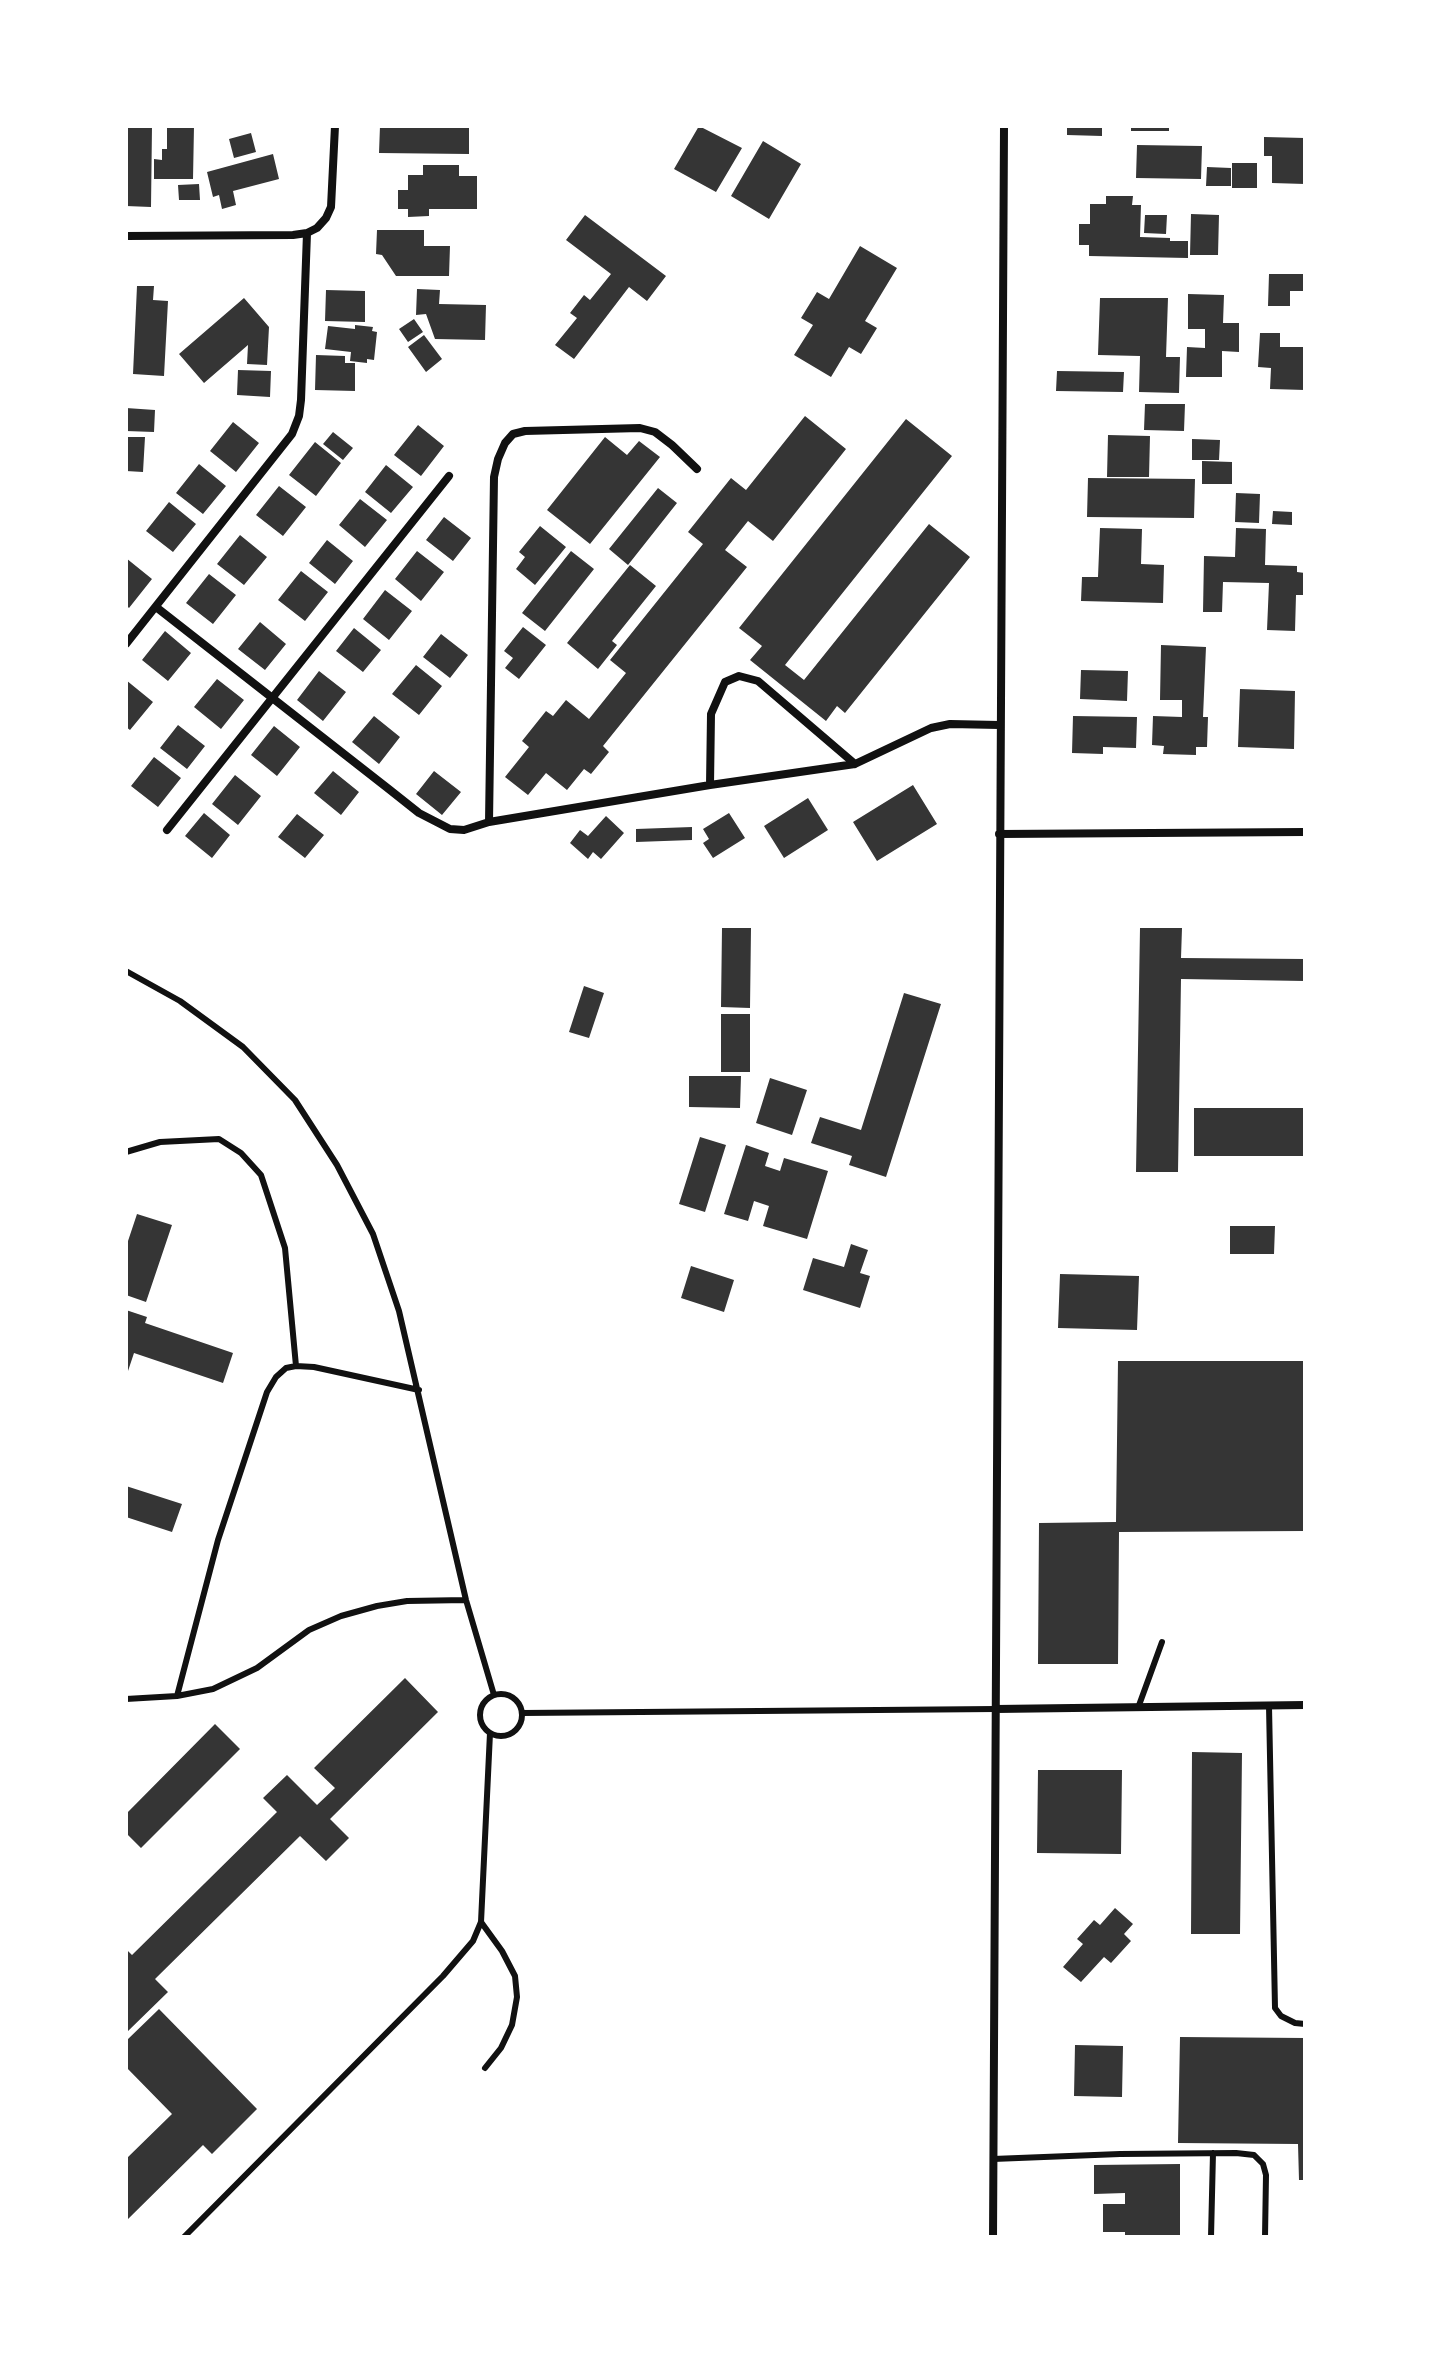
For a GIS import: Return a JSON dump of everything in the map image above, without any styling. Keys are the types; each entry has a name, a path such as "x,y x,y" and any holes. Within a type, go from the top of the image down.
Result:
{"street":[{"path":"126,236 293,235 317,228 331,207 335,126"},
{"path":"993,2237 1004,126"},
{"path":"126,644 292,434 301,400 307,233"},
{"path":"489,822 494,477 505,443 513,434 525,431 640,428 655,432 697,469"},
{"path":"167,830 449,476"},
{"path":"156,607 390,790 450,829 464,830 489,822 855,764 931,728 950,724 999,725"},
{"path":"710,785 711,714 725,682 739,676 758,681 855,764"},
{"path":"999,834 1305,832"},
{"path":"996,1709 1305,1705"}],"lane":[{"path":"126,971 180,1001 243,1047 295,1100 337,1165 373,1234 399,1311 466,1600 494,1695"},
{"path":"126,1152 160,1142 219,1139 241,1153 261,1175 285,1248 296,1366"},
{"path":"177,1696 218,1540 267,1392 276,1377 286,1368 314,1367 419,1390"},
{"path":"126,1699 177,1696 213,1689 257,1668 309,1630 341,1616 407,1601 466,1600"},
{"path":"1138,1708 1162,1642"},
{"path":"506,1694 517,1701 522,1713 520,1724 512,1733 501,1736 490,1733 482,1724 480,1713 485,1702 494,1695 506,1694"},
{"path":"1269,1706 1275,2008 1281,2016 1305,2024"},
{"path":"522,1713 996,1709"},
{"path":"184,2237 452,1967 473,1941 481,1922 490,1733"},
{"path":"481,1922 515,1976 517,1997 512,2025 501,2048 485,2068"},
{"path":"993,2159 1213,2153 1254,2155 1263,2164 1266,2175 1265,2237"},
{"path":"1211,2237 1213,2153"}],"building":[{"path":"126,126 152,126 151,207 126,206"},
{"path":"167,126 194,126 193,179 154,179 154,159 162,160 162,149 167,149"},
{"path":"380,126 469,126 469,154 379,153"},
{"path":"699,126 742,148 716,192 674,169"},
{"path":"1067,126 1102,126 1102,136 1067,135"},
{"path":"1131,126 1169,126 1169,131 1131,131"},
{"path":"251,133 256,152 234,158 229,139"},
{"path":"1264,137 1305,138 1305,184 1272,183 1272,156 1264,156"},
{"path":"763,141 801,164 769,219 731,196"},
{"path":"1137,145 1202,146 1201,179 1136,178"},
{"path":"273,154 279,179 233,191 236,205 222,209 219,195 213,197 207,172"},
{"path":"1232,163 1257,163 1257,188 1232,188"},
{"path":"423,165 459,165 459,176 477,176 477,209 429,209 429,216 408,217 408,209 398,209 398,190 408,190 408,175 423,175"},
{"path":"1207,167 1231,168 1231,186 1206,186"},
{"path":"199,184 200,200 179,200 178,185"},
{"path":"1106,196 1133,196 1132,205 1141,205 1140,237 1188,241 1188,258 1089,256 1089,245 1079,245 1079,224 1090,224 1090,204 1106,204"},
{"path":"1191,214 1219,215 1218,255 1190,255"},
{"path":"585,215 666,276 647,301 629,287 574,359 555,345 577,318 570,313 584,295 590,300 611,274 566,240"},
{"path":"1145,215 1167,215 1166,234 1144,233"},
{"path":"377,230 424,230 424,246 450,246 449,276 396,276 382,255 376,254"},
{"path":"860,246 897,268 865,321 877,328 861,354 849,347 831,377 794,355 813,325 801,318 817,292 829,299"},
{"path":"1269,274 1304,274 1304,291 1290,291 1290,306 1268,306"},
{"path":"137,286 154,286 153,300 168,301 164,376 133,374"},
{"path":"417,289 440,290 439,304 486,305 485,340 435,339 426,314 416,315"},
{"path":"326,290 365,291 365,322 325,321"},
{"path":"1188,294 1224,295 1223,323 1239,323 1239,352 1222,351 1222,377 1186,377 1187,347 1205,348 1205,329 1188,329"},
{"path":"244,298 269,327 267,365 247,364 248,345 204,383 179,354"},
{"path":"1100,298 1168,298 1166,357 1180,357 1179,393 1139,392 1140,356 1098,355"},
{"path":"414,319 423,332 408,342 399,329"},
{"path":"355,325 373,327 372,331 377,332 374,360 367,359 367,363 350,361 351,352 325,349 328,326 355,329"},
{"path":"1260,333 1280,333 1280,347 1305,347 1305,390 1270,389 1271,368 1258,367"},
{"path":"424,335 442,359 426,372 408,347"},
{"path":"316,355 345,356 345,363 355,363 355,391 315,390"},
{"path":"238,370 271,371 270,397 237,395"},
{"path":"1057,371 1124,372 1123,392 1056,391"},
{"path":"1145,404 1185,404 1184,431 1144,430"},
{"path":"126,408 155,410 154,432 126,431"},
{"path":"805,416 846,449 773,541 748,521 725,550 747,567 603,746 609,752 591,774 584,769 567,790 546,773 528,795 505,777 529,747 522,741 546,711 553,716 566,700 589,719 626,673 610,660 703,544 688,532 731,478 746,490"},
{"path":"906,419 952,456 785,665 804,680 929,524 970,557 845,713 837,706 826,721 750,660 762,646 739,628"},
{"path":"233,422 259,443 236,472 210,451"},
{"path":"418,425 444,446 421,476 394,455"},
{"path":"333,432 353,448 343,460 323,444"},
{"path":"1108,435 1150,436 1149,477 1107,477"},
{"path":"126,437 145,437 143,472 126,471"},
{"path":"605,437 627,455 639,441 660,457 590,544 547,510"},
{"path":"1192,439 1220,440 1219,460 1192,460"},
{"path":"315,442 341,463 316,496 289,475"},
{"path":"1202,461 1232,462 1232,484 1202,484"},
{"path":"199,464 226,486 203,514 176,493"},
{"path":"386,465 413,487 391,513 365,492"},
{"path":"1088,478 1195,479 1194,518 1087,517"},
{"path":"279,486 306,507 283,536 256,515"},
{"path":"658,488 677,503 628,565 609,549"},
{"path":"1236,493 1260,494 1259,523 1235,522"},
{"path":"360,499 387,520 365,547 339,525"},
{"path":"169,502 196,524 173,552 146,531"},
{"path":"1273,511 1292,512 1292,525 1272,524"},
{"path":"444,517 471,538 453,561 426,540"},
{"path":"540,526 566,547 535,585 516,569 525,557 519,552"},
{"path":"1100,528 1142,529 1141,564 1164,565 1163,603 1081,601 1082,577 1098,577"},
{"path":"1236,528 1266,529 1265,565 1297,566 1297,572 1305,573 1305,595 1296,595 1295,631 1267,630 1269,583 1223,582 1222,612 1203,612 1204,556 1235,557"},
{"path":"240,535 267,557 244,585 217,564"},
{"path":"327,540 353,561 335,584 309,563"},
{"path":"417,551 444,572 421,601 395,579"},
{"path":"571,551 594,569 545,631 522,613"},
{"path":"126,558 152,579 129,608 126,605"},
{"path":"630,565 656,586 612,641 617,645 598,669 567,643"},
{"path":"301,571 328,592 305,621 278,600"},
{"path":"209,574 236,595 213,624 186,603"},
{"path":"385,590 412,611 389,640 363,619"},
{"path":"260,622 286,644 265,670 238,649"},
{"path":"523,627 546,645 519,679 505,668 513,658 504,651"},
{"path":"354,628 381,650 363,672 336,651"},
{"path":"165,631 191,653 168,681 142,660"},
{"path":"441,634 468,655 450,678 423,657"},
{"path":"1161,645 1206,647 1203,717 1208,717 1207,747 1196,747 1196,755 1163,754 1164,746 1152,745 1153,716 1182,717 1182,700 1160,700"},
{"path":"416,665 442,686 419,715 392,694"},
{"path":"1081,670 1128,671 1127,701 1080,699"},
{"path":"319,671 346,692 323,721 297,700"},
{"path":"217,679 244,700 221,729 194,707"},
{"path":"126,680 153,702 130,730 126,727"},
{"path":"1240,689 1295,691 1294,749 1238,747"},
{"path":"374,716 400,737 379,764 352,742"},
{"path":"1073,716 1137,717 1136,748 1103,747 1103,754 1072,753"},
{"path":"178,725 205,746 187,769 160,748"},
{"path":"274,726 300,747 277,776 251,755"},
{"path":"154,757 181,778 158,807 131,786"},
{"path":"333,771 359,792 341,815 314,793"},
{"path":"434,771 461,792 442,815 416,794"},
{"path":"235,775 261,796 238,825 212,804"},
{"path":"913,785 937,824 877,861 853,822"},
{"path":"808,798 828,830 784,858 764,826"},
{"path":"204,813 230,835 212,858 185,836"},
{"path":"729,813 745,838 713,858 703,843 709,839 703,829"},
{"path":"297,814 324,835 305,858 278,837"},
{"path":"606,816 624,833 601,859 593,852 588,859 570,843 580,830 588,836"},
{"path":"692,827 692,840 636,842 636,829"},
{"path":"722,928 751,928 750,1008 721,1007"},
{"path":"1140,928 1182,928 1181,958 1305,959 1305,981 1181,979 1178,1172 1136,1172"},
{"path":"584,986 604,993 589,1038 569,1032"},
{"path":"904,993 941,1004 886,1177 849,1165 852,1156 811,1143 820,1117 861,1130"},
{"path":"721,1014 750,1014 750,1072 721,1072"},
{"path":"689,1076 741,1076 740,1108 689,1107"},
{"path":"770,1078 807,1090 792,1135 756,1123"},
{"path":"1194,1108 1305,1108 1305,1156 1194,1156"},
{"path":"700,1137 726,1145 705,1212 679,1204"},
{"path":"746,1145 769,1153 765,1166 780,1171 784,1158 828,1171 807,1239 763,1226 769,1206 754,1201 748,1221 724,1214"},
{"path":"137,1214 172,1225 146,1302 126,1295 126,1247"},
{"path":"1230,1226 1275,1226 1274,1254 1230,1254"},
{"path":"851,1244 868,1250 860,1273 870,1276 860,1308 803,1290 813,1258 844,1267"},
{"path":"691,1266 734,1280 724,1312 681,1298"},
{"path":"1060,1274 1139,1276 1137,1330 1058,1328"},
{"path":"126,1310 147,1317 145,1323 233,1353 223,1383 134,1353 126,1377"},
{"path":"1118,1361 1305,1361 1305,1531 1119,1532 1118,1664 1038,1664 1039,1523 1116,1522"},
{"path":"126,1486 182,1504 172,1532 126,1517"},
{"path":"405,1678 438,1712 330,1819 349,1838 326,1861 300,1836 155,1979 168,1992 126,2033 126,1949 132,1955 277,1812 263,1798 287,1775 317,1805 335,1788 314,1768"},
{"path":"215,1724 240,1749 141,1848 126,1833 126,1814"},
{"path":"1192,1752 1242,1753 1240,1934 1191,1934"},
{"path":"1038,1770 1122,1770 1121,1854 1037,1853"},
{"path":"1115,1908 1133,1924 1124,1934 1131,1941 1111,1963 1104,1957 1081,1982 1063,1967 1083,1944 1077,1939 1094,1920 1100,1925"},
{"path":"159,2009 257,2109 212,2154 203,2145 126,2221 126,2159 172,2114 126,2067 126,2041"},
{"path":"1180,2037 1305,2038 1305,2180 1299,2180 1298,2144 1178,2143"},
{"path":"1075,2045 1123,2046 1122,2097 1074,2096"},
{"path":"1180,2164 1180,2237 1125,2237 1125,2232 1103,2232 1103,2204 1125,2204 1125,2193 1094,2194 1094,2165"}]}
